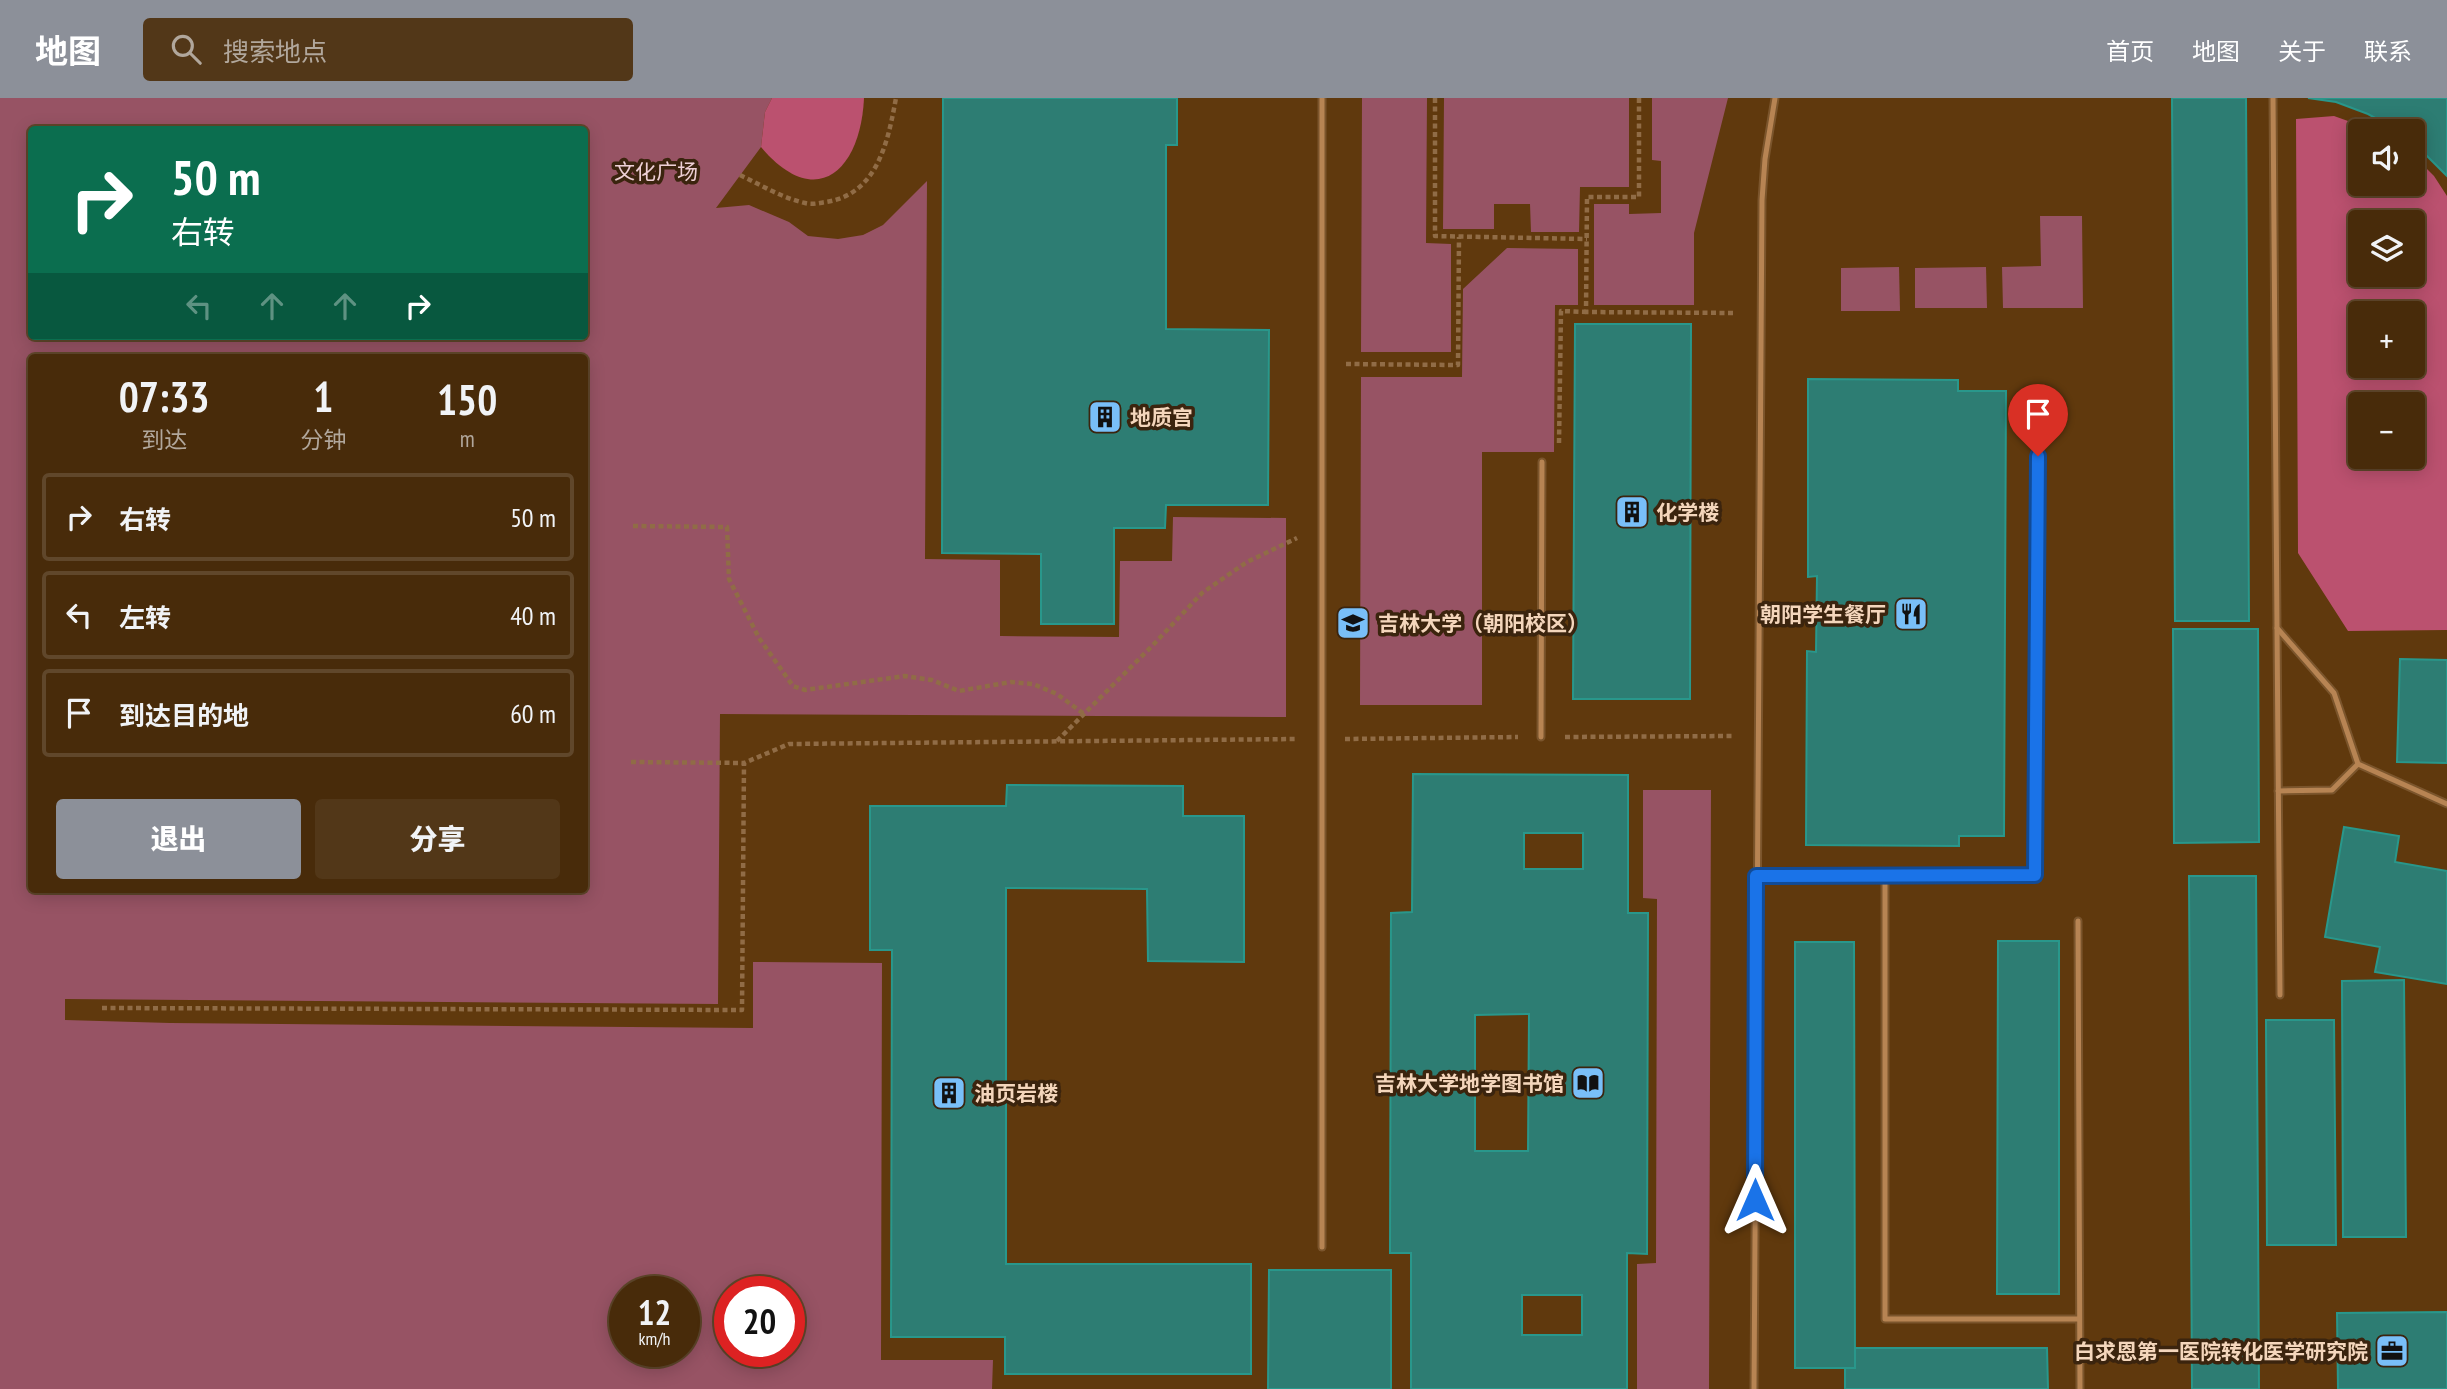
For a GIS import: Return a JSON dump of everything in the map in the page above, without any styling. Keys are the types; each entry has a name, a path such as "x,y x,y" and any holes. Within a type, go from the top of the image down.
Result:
{"lane":[{"path":"1322,98 1322,1247"},
{"path":"1754,1389 1762,188 1775,98"},
{"path":"2273,98 2280,995"},
{"path":"1756,876 2035,875 2038,456"},
{"path":"1541,737 1542,462"},
{"path":"2277,628 2334,693 2358,764 2447,804"},
{"path":"2278,791 2332,790 2358,764"},
{"path":"1885,875 1885,1319 2079,1319"},
{"path":"2078,921 2080,1389"}],"path":[{"path":"740,174 784,196 808,204 835,200 860,189 878,166 890,133 896,98"},
{"path":"1435,98 1434,236 1587,239"},
{"path":"1586,312 1587,197 1639,197 1639,98"},
{"path":"1322,364 1458,365 1459,237"},
{"path":"1542,462 1559,462 1560,312 1760,313"},
{"path":"633,526 727,527 729,579 759,638 793,686 805,690 905,676 932,680 959,691 1011,682 1033,684 1057,694 1084,714"},
{"path":"1056,741 1202,593 1247,562 1322,526"},
{"path":"631,762 744,763 789,744 1757,736"},
{"path":"102,1008 742,1010 744,763"}],"green space":[{"name":"文化广场","path":"0,98 772,98 765,112 761,147 716,208 749,205 789,222 808,236 838,239 863,235 883,225 927,181 925,559 1000,560 1000,636 1119,637 1120,561 1172,561 1173,517 1286,518 1286,717 720,714 718,1004 65,999 65,1020 753,1028 753,962 882,963 881,1360 993,1360 992,1389 0,1389"},
{"path":"1362,98 1427,98 1426,243 1451,244 1451,352 1361,352"},
{"path":"1444,98 1629,98 1629,187 1580,187 1579,232 1531,232 1530,204 1494,204 1494,229 1443,229"},
{"path":"1652,98 1728,98 1694,233 1694,305 1594,305 1594,204 1629,204 1629,214 1661,213 1661,161 1652,160"},
{"path":"2040,216 2082,216 2083,308 2003,308 2002,267 2041,266"},
{"path":"1507,248 1578,249 1578,305 1555,305 1554,452 1482,452 1482,705 1360,705 1361,377 1462,377 1463,289"},
{"path":"1899,267 1900,311 1841,311 1841,268"},
{"path":"1986,267 1987,308 1915,308 1915,268"},
{"path":"1643,790 1711,790 1709,1389 1637,1389 1637,1264 1656,1263 1657,899 1643,898"}],"shaded area":[{"path":"772,98 864,98 855,145 845,162 832,174 817,179 800,177 781,167 761,147 765,112"},
{"path":"2334,116 2348,121 2348,196 2425,196 2425,167 2447,196 2447,630 2348,631 2298,553 2296,119"}],"building":[{"name":"地质宫","path":"943,98 1177,98 1177,145 1166,145 1166,329 1269,330 1268,505 1166,505 1165,528 1114,528 1114,624 1041,624 1041,554 942,553"},
{"path":"2172,98 2246,98 2249,621 2175,621"},
{"path":"2308,98 2447,98 2447,176 2425,154 2425,119 2377,119 2336,102"},
{"name":"化学楼","path":"1575,324 1691,324 1690,699 1573,699"},
{"name":"朝阳学生餐厅","path":"1808,379 1958,380 1958,391 2006,391 2004,836 1959,836 1959,846 1806,845 1807,651 1816,652 1817,576 1808,577"},
{"path":"2173,629 2258,629 2259,842 2174,843"},
{"path":"2400,659 2447,660 2447,763 2397,762"},
{"name":"吉林大学地学图书馆","path":"1413,774 1628,775 1628,913 1648,913 1647,1254 1627,1253 1627,1389 1411,1389 1411,1253 1390,1253 1391,913 1412,912","holes":["1524,833 1583,833 1583,869 1524,869","1529,1014 1528,1151 1475,1151 1475,1015","1522,1295 1582,1295 1582,1335 1522,1335"]},
{"name":"油页岩楼","path":"1007,785 1183,786 1183,816 1244,816 1244,962 1148,961 1147,889 1006,888 1006,1264 1251,1264 1251,1374 1005,1374 1005,1337 891,1337 892,950 870,950 870,806 1006,806"},
{"path":"2344,827 2399,836 2395,862 2447,871 2447,984 2375,972 2380,947 2325,937"},
{"path":"2189,876 2256,876 2259,1389 2192,1389"},
{"path":"1998,941 2059,941 2059,1294 1997,1294"},
{"path":"1795,942 1854,942 1855,1368 1795,1368"},
{"path":"2404,980 2406,1237 2343,1237 2342,981"},
{"path":"2266,1020 2334,1020 2336,1245 2267,1245"},
{"path":"1269,1270 1391,1270 1391,1389 1268,1389"},
{"name":"白求恩第一医院转化医学研究院","path":"2447,1312 2447,1389 2338,1389 2337,1313"},
{"path":"1855,1348 2047,1348 2048,1389 1845,1389 1845,1368 1855,1368"}],"place":[{"name":"地质宫","path":"1105,417"},
{"name":"化学楼","path":"1632,512"},
{"name":"朝阳学生餐厅","path":"1911,614"},
{"name":"吉林大学（朝阳校区）","path":"1353,623"},
{"name":"吉林大学地学图书馆","path":"1588,1083"},
{"name":"油页岩楼","path":"949,1093"},
{"name":"白求恩第一医院转化医学研究院","path":"2392,1351"}],"route":[{"path":"1755,1200 1756,876 2035,875 2038,456"}]}
